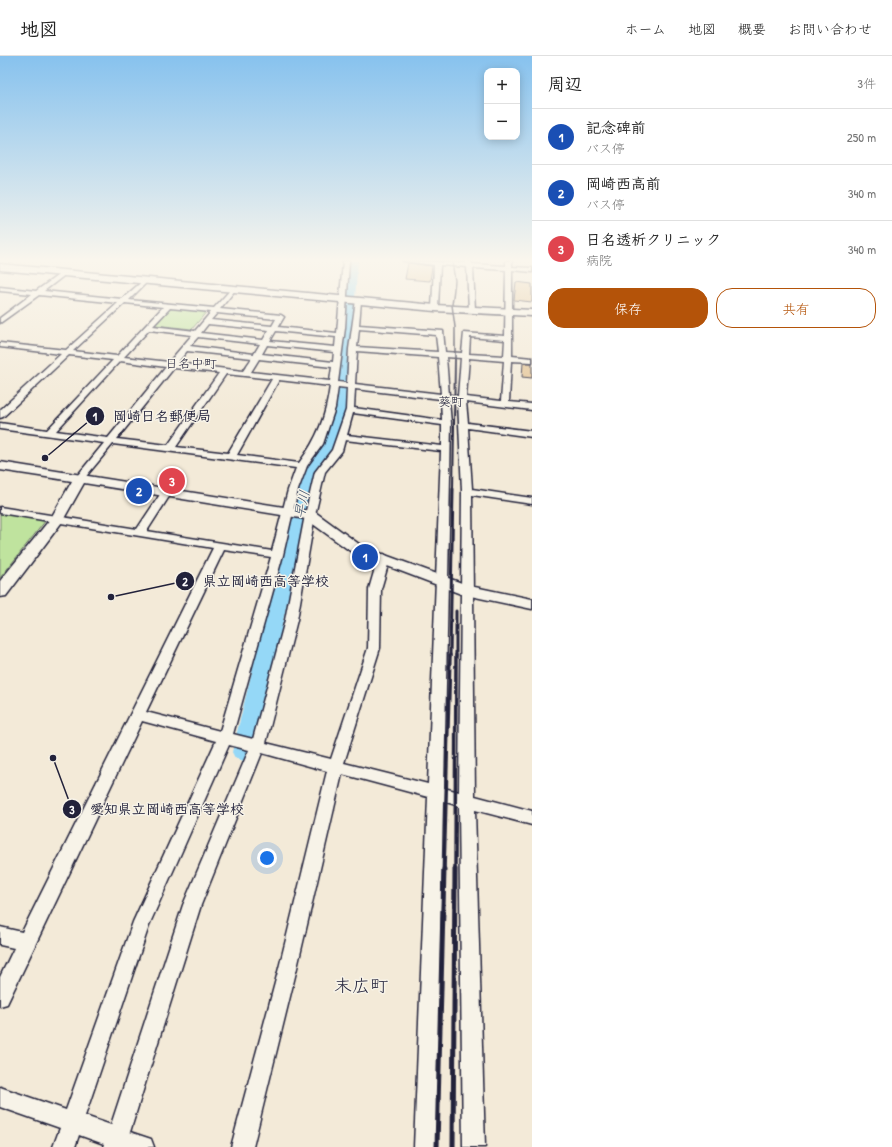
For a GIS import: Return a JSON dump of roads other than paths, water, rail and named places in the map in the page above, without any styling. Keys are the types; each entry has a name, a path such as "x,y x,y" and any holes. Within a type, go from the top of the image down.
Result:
{"main road":[{"path":"508,312 532,313"}],"street":[{"path":"0,321 12,312"},
{"path":"0,415 111,312"},
{"path":"49,432 120,359 163,312"},
{"path":"0,592 57,519 80,478 214,312"},
{"path":"234,312 282,317 246,373"},
{"path":"64,1147 142,922 225,737 277,555 293,490 302,466 318,444 331,408 341,312"},
{"path":"116,1143 192,905 258,746 291,620 310,515 320,472 337,451 343,437 350,410 353,349 357,312"},
{"path":"505,404 509,338 508,312"},
{"path":"206,322 276,325 340,331"},
{"path":"356,326 440,333 446,397 447,423 443,580 434,792 425,1147"},
{"path":"148,328 265,343 338,350"},
{"path":"474,1147 467,801 467,491 462,399 467,335 509,338"},
{"path":"0,345 532,407"},
{"path":"185,348 336,365"},
{"path":"353,349 532,360"},
{"path":"170,449 224,371"},
{"path":"231,457 277,377"},
{"path":"350,410 447,423"},
{"path":"0,426 302,466"},
{"path":"463,426 532,434"},
{"path":"343,437 446,449"},
{"path":"0,466 310,515 358,550 384,558 467,590 532,604"},
{"path":"467,491 532,501"},
{"path":"140,533 167,492"},
{"path":"0,510 277,555"},
{"path":"0,997 220,546"},
{"path":"242,1147 288,968 336,766 374,648 375,589 384,558"},
{"path":"138,715 532,818"},
{"path":"0,936 26,942"},
{"path":"0,1097 72,1123 116,1143 143,1147"}],"waterway":[{"name":"早川","path":"243,752 310,466 329,445 340,408 349,312"}],"railway":[{"path":"453,312 455,327 455,360"},
{"path":"453,490 455,360"},
{"path":"450,656 453,489"},
{"path":"456,611 456,655"},
{"path":"444,870 450,655"},
{"path":"455,870 456,655"},
{"path":"437,1147 444,869"},
{"path":"453,1147 455,869"}],"place":[{"name":"岡崎日名郵便局","path":"45,458"},
{"name":"日名透析クリニック","path":"172,481"},
{"name":"岡崎西高前","path":"139,491"},
{"name":"記念碑前","path":"365,557"},
{"name":"県立岡崎西高等学校","path":"111,597"},
{"name":"愛知県立岡崎西高等学校","path":"53,758"}],"district":[{"name":"日名中町","path":"191,363"},
{"name":"葵町","path":"451,401"},
{"name":"末広町","path":"361,985"}]}
